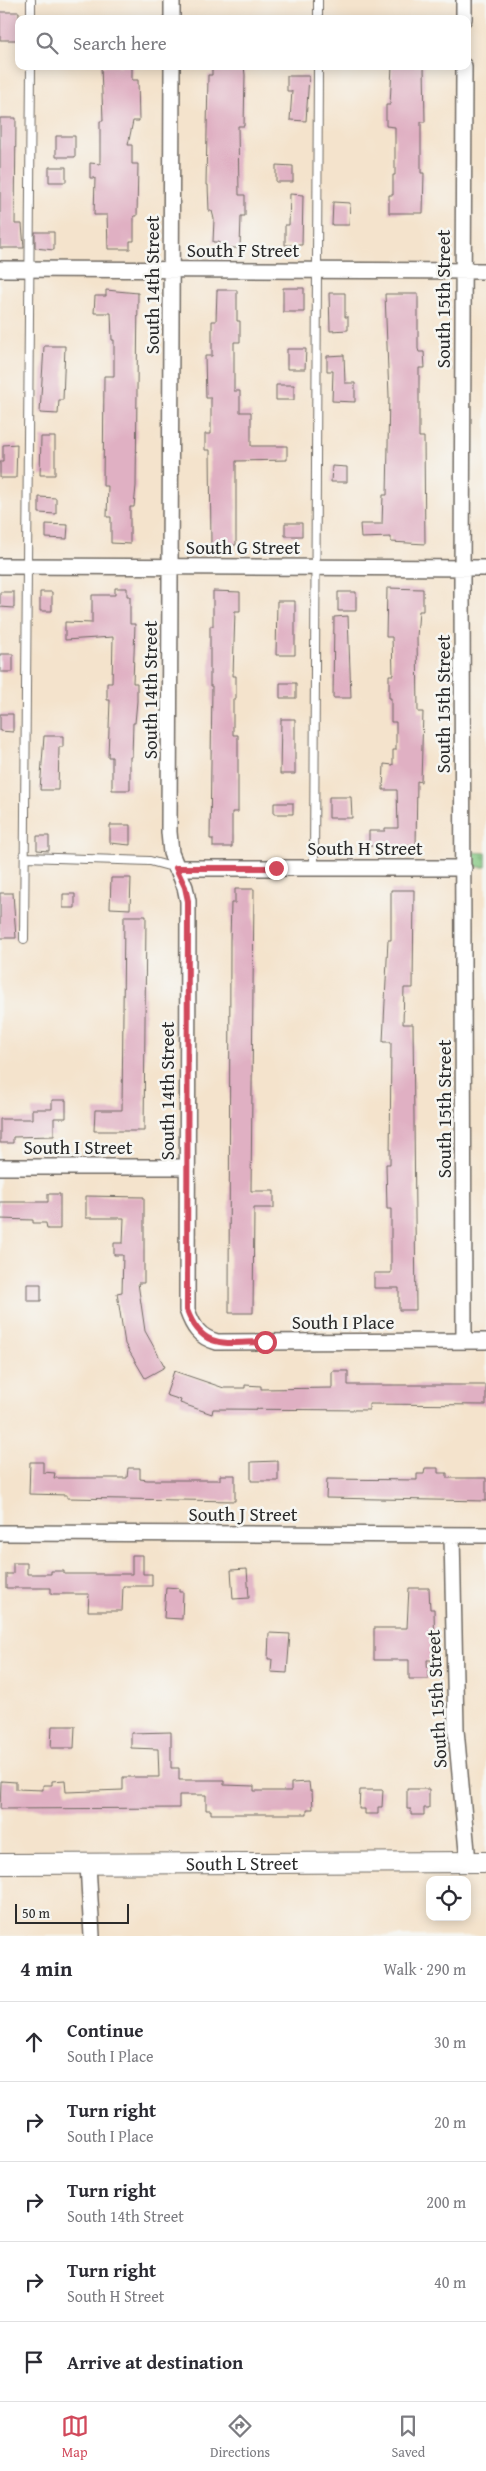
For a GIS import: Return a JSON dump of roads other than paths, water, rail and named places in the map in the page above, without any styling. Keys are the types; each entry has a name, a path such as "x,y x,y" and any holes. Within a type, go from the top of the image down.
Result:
{"street":[{"path":"172,0 172,15"},
{"path":"464,0 464,15"},
{"name":"South 14th Street","path":"172,70 169,832 170,853 185,887 188,901 187,1310"},
{"name":"South 15th Street","path":"464,70 462,568 464,1341"},
{"name":"South F Street","path":"0,269 486,271"},
{"name":"South G Street","path":"0,566 486,568"},
{"name":"South H Street","path":"176,868 464,868"},
{"name":"South I Street","path":"0,1167 187,1167"},
{"name":"South I Place","path":"187,1310 197,1332 206,1339 217,1342 486,1341"},
{"name":"South J Street","path":"0,1533 486,1535"},
{"name":"South 15th Street","path":"452,1535 456,1730 477,1862"},
{"name":"South L Street","path":"0,1864 477,1862"},
{"path":"88,1864 92,1936"}],"lane":[{"path":"31,15 32,0"},
{"path":"318,0 318,15"},
{"path":"24,939 31,70"},
{"path":"314,868 318,70"},
{"path":"25,857 150,861 176,868"}]}
